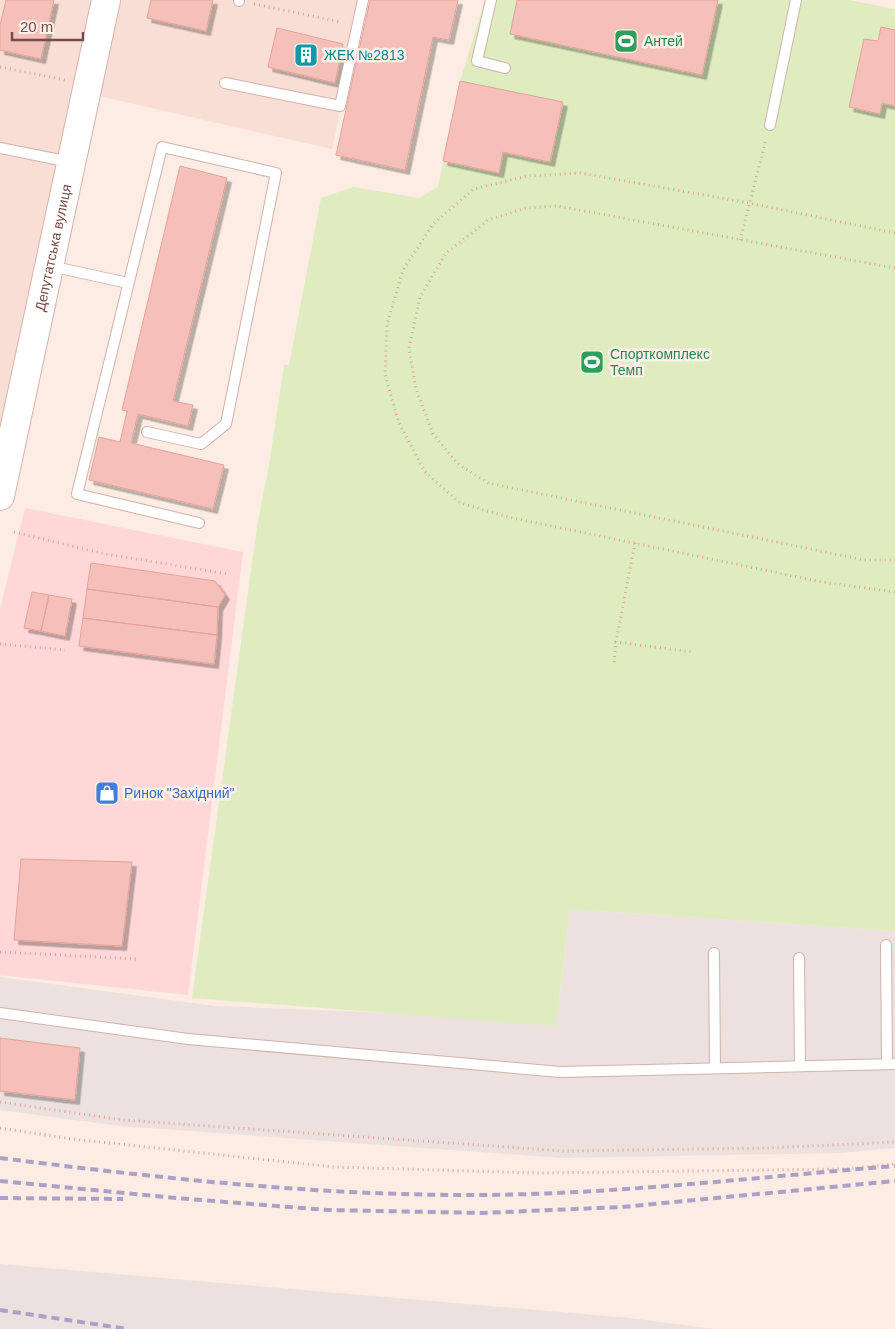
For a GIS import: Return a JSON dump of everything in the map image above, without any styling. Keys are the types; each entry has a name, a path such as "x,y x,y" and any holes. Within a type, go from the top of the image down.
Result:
{"main road":[{"name":"Депутатська вулиця","path":"0,496 106,0"}],"lane":[{"path":"225,83 340,106 363,0"},
{"path":"491,0 477,61 505,68"},
{"path":"770,125 796,0"},
{"path":"147,432 200,444 226,424 276,173 162,147 78,494 199,523"},
{"path":"0,148 71,162"},
{"path":"49,265 128,283"},
{"path":"0,1013 188,1039 560,1072 891,1064 886,945"},
{"path":"714,953 715,1068"},
{"path":"799,958 800,1066"}],"path":[{"path":"239,1 357,25"},
{"path":"0,67 73,81"},
{"path":"740,240 770,125"},
{"path":"895,233 750,203 580,173 527,176 474,189 433,224 403,270 387,324 385,375 399,423 426,472 460,503 508,517 822,582 895,592"},
{"path":"895,268 557,206 526,208 488,220 446,253 420,297 409,348 416,389 433,434 458,464 488,483 864,560 895,560"},
{"path":"14,532 105,554 228,574"},
{"path":"614,662 616,642 635,543"},
{"path":"616,642 692,652"},
{"path":"0,644 65,650"},
{"path":"0,952 136,960"},
{"path":"0,1102 123,1120 563,1152 768,1148 895,1142"},
{"path":"0,1128 72,1139 334,1167 538,1173 845,1169 895,1164"}],"shaded area":[{"path":"0,0 96,0 0,439"},
{"path":"119,0 365,0 332,149 99,96"},
{"name":"Ринок \"Західний\"","path":"25,508 243,552 188,995 0,975 0,610"},
{"path":"570,909 895,931 895,1148 839,1153 563,1158 120,1126 0,1110 0,977 215,1006 417,1014 556,1026"},
{"path":"0,1264 630,1318 714,1329 0,1329"}],"green space":[{"name":"Спорткомплекс Темп","path":"485,0 849,0 895,9 895,931 570,909 556,1026 192,998 257,527 269,465 284,365 289,365 321,198 353,187 419,198 438,187 460,81"}],"building":[{"path":"6,0 54,0 41,59 0,50 0,25"},
{"path":"151,0 213,0 206,31 147,18"},
{"path":"370,0 458,0 449,40 433,37 405,170 336,155"},
{"name":"Антей","path":"517,0 718,0 702,75 510,34"},
{"path":"881,27 895,30 895,106 882,103 880,114 849,107 864,39 878,41"},
{"name":"ЖЕК №2813","path":"277,28 343,44 335,83 268,67"},
{"path":"460,81 563,102 550,162 503,152 499,173 443,161"},
{"path":"180,166 227,178 173,401 193,405 188,426 138,414 131,443 224,465 213,509 89,480 99,437 120,442 127,411 122,410"},
{"path":"91,563 215,581 225,595 218,607 87,589"},
{"path":"87,589 218,607 217,635 83,618"},
{"path":"32,592 49,595 41,631 24,628"},
{"path":"49,595 72,599 65,636 41,631"},
{"path":"83,618 217,635 214,664 79,646"},
{"path":"21,859 132,862 122,946 14,940"},
{"path":"0,1038 80,1048 75,1100 0,1091"}],"railway":[{"path":"0,1158 180,1179 300,1189 421,1195 584,1192 895,1166"},
{"path":"0,1181 327,1210 482,1213 622,1207 895,1181"},
{"path":"0,1198 123,1199"},
{"path":"0,1310 128,1329"}],"place":[{"name":"Антей","path":"626,41"},
{"name":"ЖЕК №2813","path":"306,55"},
{"name":"Спорткомплекс Темп","path":"592,362"},
{"name":"Ринок \"Західний\"","path":"107,793"}]}
